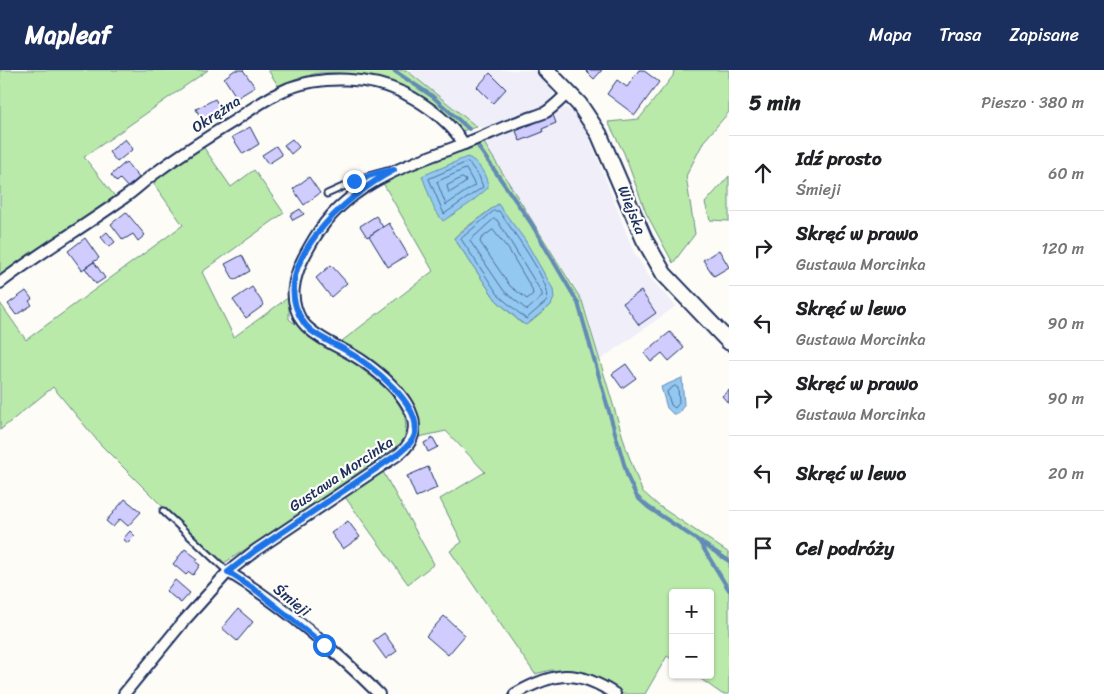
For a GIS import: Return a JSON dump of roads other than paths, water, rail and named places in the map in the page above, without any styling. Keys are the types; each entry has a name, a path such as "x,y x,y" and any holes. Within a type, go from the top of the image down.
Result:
{"street":[{"name":"Wiejska","path":"546,70 569,92 590,118 602,139 644,239 658,265 676,289 729,342"},
{"name":"Okrężna","path":"0,283 61,238 126,197 157,171 194,146 257,105 290,88 320,80 369,82 393,88 419,101 456,131 464,144"},
{"name":"Gustawa Morcinka","path":"124,694 182,623 228,572 256,550 398,454 406,448 414,436 414,422 410,409 401,397 365,362 318,335 305,325 296,309 294,289 299,267 321,227 358,191 394,170 546,112 569,92"},
{"name":"Śmieji","path":"228,572 278,608 352,668 379,694"},
{"path":"515,694 538,681 560,675 577,676 596,682 615,694"}],"lane":[{"path":"327,194 365,177 394,170"},
{"path":"163,511 228,572"}],"water":[{"path":"467,157 482,170 488,188 469,204 443,221 435,211 422,176"},
{"path":"498,204 525,240 553,289 554,298 551,305 526,325 496,300 454,238"},
{"path":"682,378 684,405 678,414 673,414 667,408 661,387"}],"waterway":[{"path":"393,70 432,96 469,129"},
{"path":"479,148 531,223 578,303 628,478 637,497 648,507 729,561"},
{"path":"699,541 729,590"}]}
